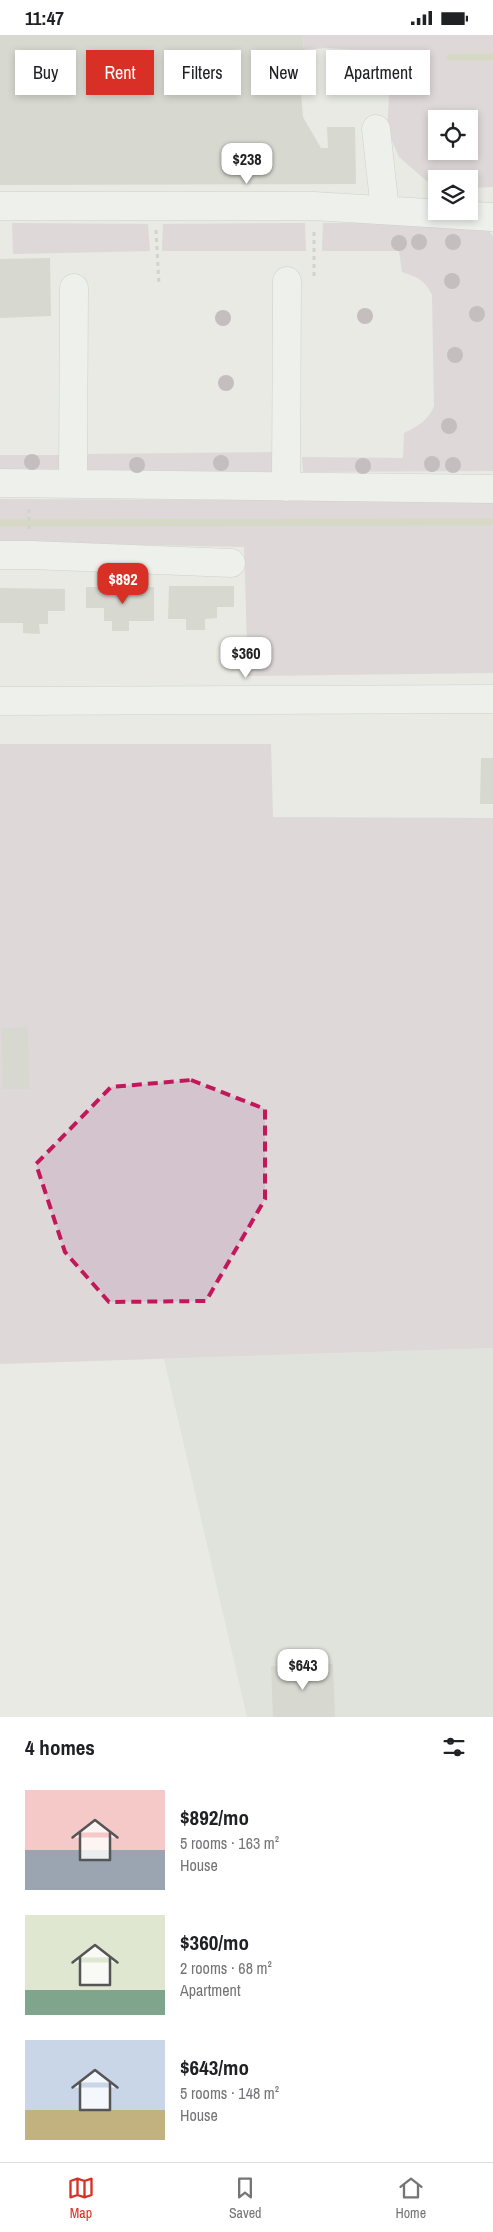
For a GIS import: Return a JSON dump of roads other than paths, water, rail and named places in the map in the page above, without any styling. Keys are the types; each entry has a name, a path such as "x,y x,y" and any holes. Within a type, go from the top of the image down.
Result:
{"street":[{"path":"376,129 385,210"},
{"path":"0,206 314,206 493,217"},
{"path":"286,487 287,281"},
{"path":"73,484 74,287"},
{"path":"0,483 493,489"},
{"path":"0,555 231,563"},
{"path":"0,701 493,699"}],"waterway":[{"path":"450,57 493,57"},
{"path":"0,523 493,522"}]}
